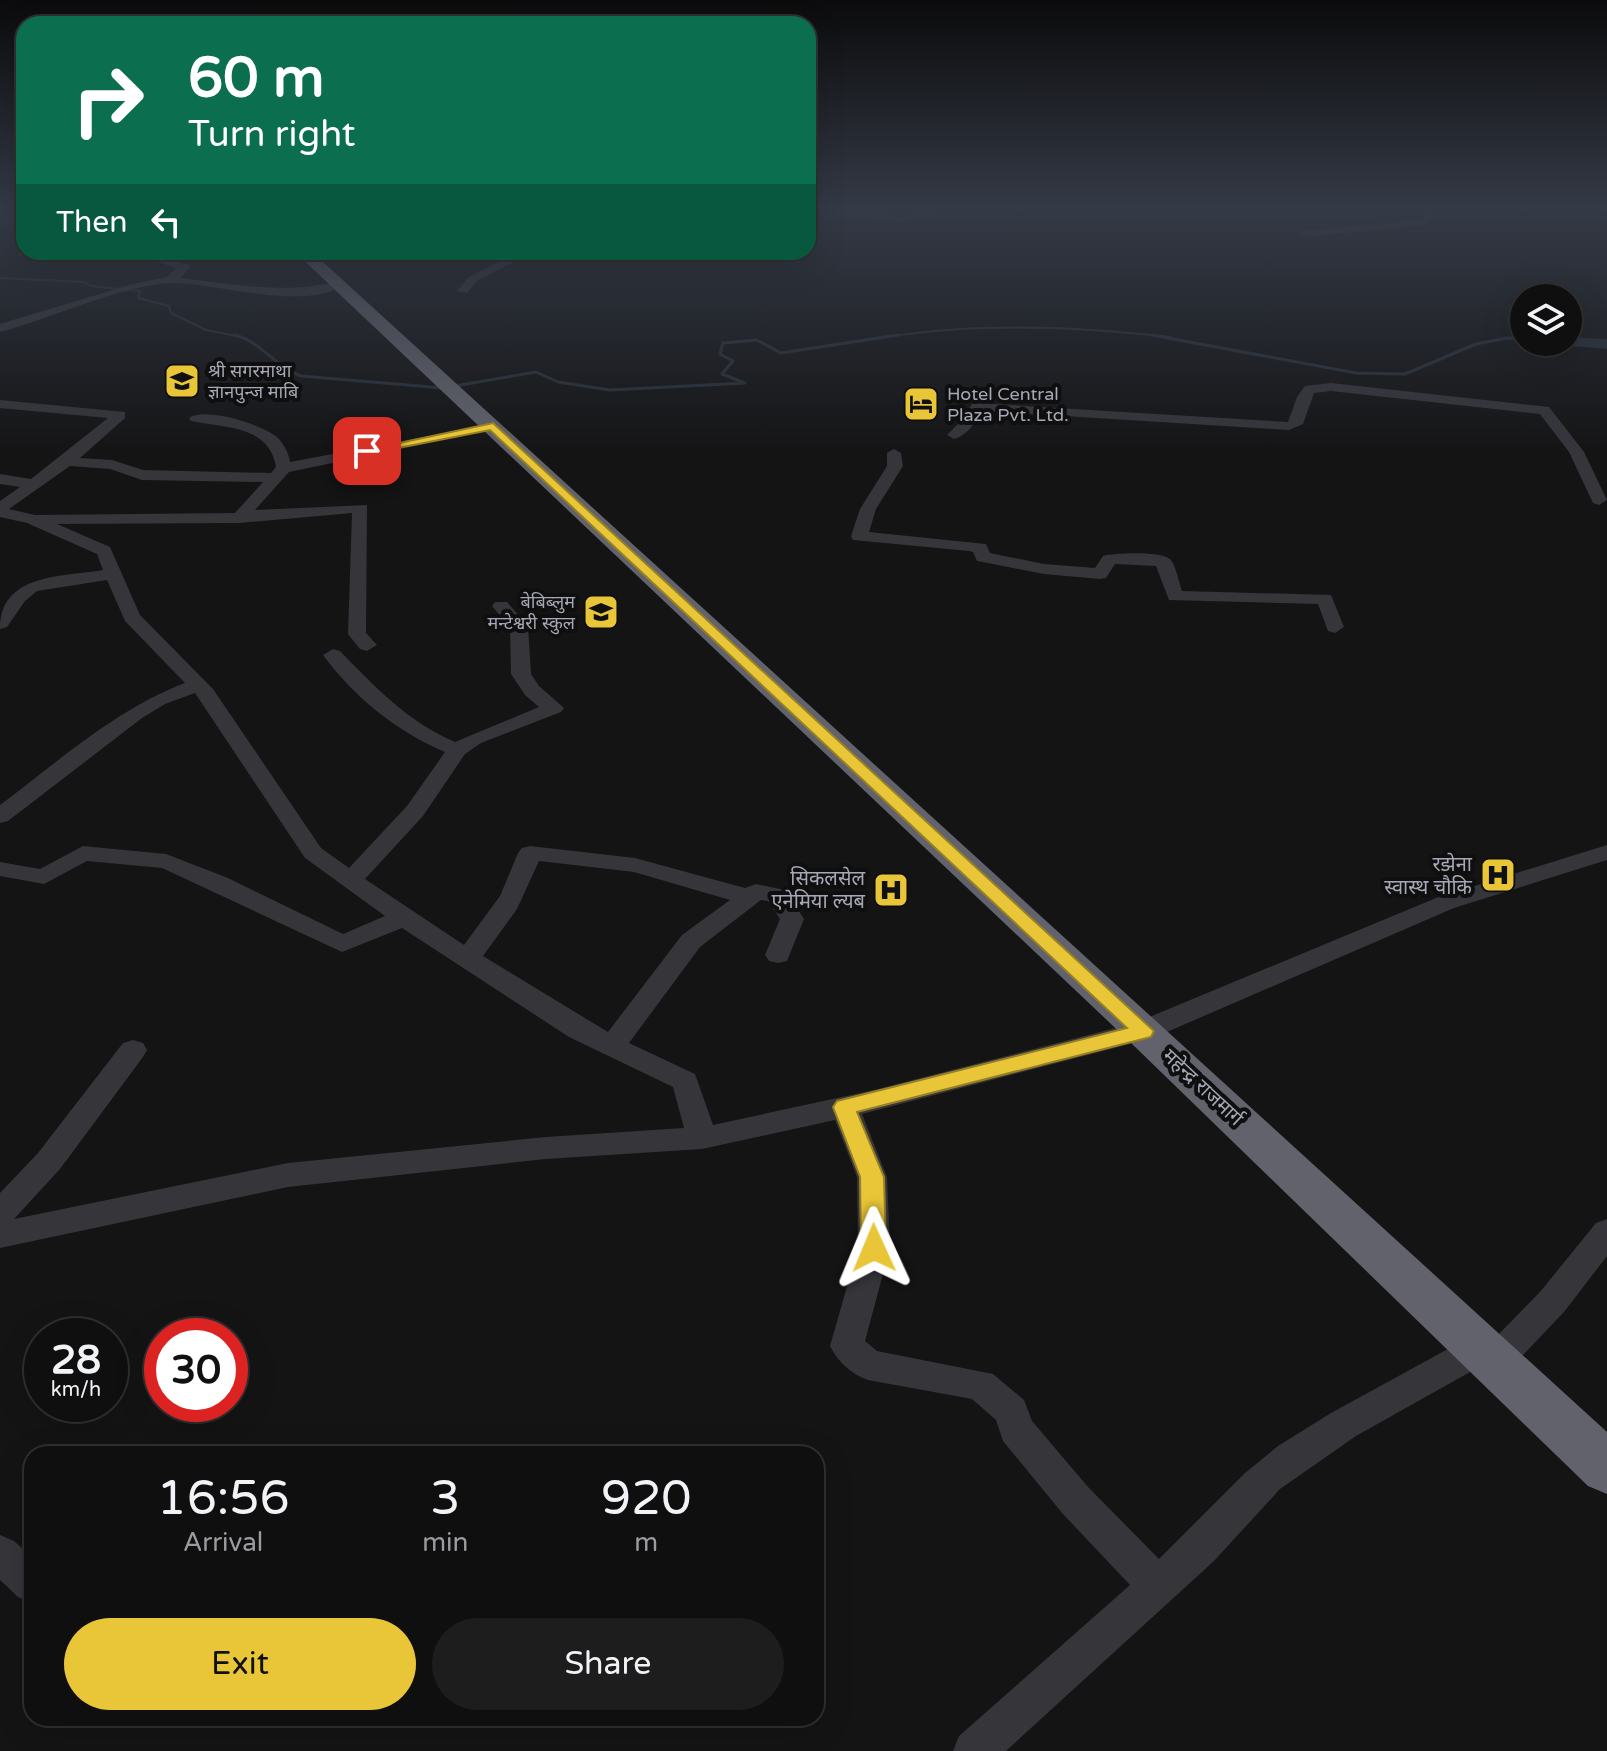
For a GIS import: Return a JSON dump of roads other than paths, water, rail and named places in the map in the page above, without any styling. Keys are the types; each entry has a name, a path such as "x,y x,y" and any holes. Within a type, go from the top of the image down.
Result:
{"highway":[{"name":"महेन्द्र राजमार्ग","path":"345,290 1143,1031 1607,1468"}],"street":[{"path":"0,328 125,290"},
{"path":"243,290 316,290"},
{"path":"954,435 970,420 977,407 1289,426 1296,424 1304,397 1310,389 1331,387 1544,410 1569,441 1592,478 1599,500"},
{"path":"0,404 120,415 67,461 0,510"},
{"path":"196,418 255,428 284,460 280,473 241,516"},
{"path":"67,461 112,465 142,475 280,473 493,426"},
{"path":"894,453 895,466 868,509 859,536 969,546 980,548 983,557 1044,569 1100,574 1109,560 1123,558 1163,562 1175,596 1325,599 1335,627"},
{"path":"0,479 36,485"},
{"path":"32,519 241,516 361,508 361,541 355,588 357,634 367,645"},
{"path":"0,510 32,519 104,551 132,617 198,685 313,853 404,918 579,1030 685,1081 702,1138"},
{"path":"0,623 9,597 37,584 112,574"},
{"path":"351,880 415,811 457,750 474,739 554,708 528,690 518,662 519,626 501,606"},
{"path":"333,655 374,698 419,734 457,750"},
{"path":"0,816 135,714 158,700 198,685"},
{"path":"0,1235 288,1175 546,1148 702,1138 844,1107 1143,1031 1445,903 1607,852"},
{"path":"0,869 44,877 83,853 166,861 219,883 342,944 404,918"},
{"path":"467,958 489,933 524,877 530,853 635,865 745,897"},
{"path":"612,1046 691,941 745,897 756,892 776,895 792,919 778,955"},
{"path":"0,1214 49,1161 133,1050"},
{"path":"844,1107 872,1177 874,1248 847,1346 868,1365 981,1385 1011,1411 1016,1429 1076,1501 1158,1586"},
{"path":"974,1751 1201,1547 1266,1477 1343,1424 1431,1379 1487,1355 1552,1302 1607,1232"},
{"path":"0,1554 24,1576"}],"waterway":[{"path":"127,290 140,291 138,298 169,306 171,313 206,330 238,336"},
{"path":"885,337 956,329 1028,327 1155,335"},
{"path":"234,335 238,336"},
{"path":"885,337 898,335"},
{"path":"1155,335 1170,337"},
{"path":"1155,335 1356,373 1405,374 1476,344 1510,338"},
{"path":"238,336 301,376 443,388"},
{"path":"455,386 536,372 558,382 610,390 745,383 722,374 733,361 720,354 723,343 757,340 781,353 885,337"},
{"path":"1582,343 1607,344"}],"place":[{"name":"श्री सगरमाथा ज्ञानपुन्ज माबि","path":"182,381"},
{"name":"Hotel Central Plaza Pvt. Ltd.","path":"921,404"},
{"name":"बेबिब्लुम मन्टेश्वरी स्कुल","path":"601,612"},
{"name":"रझेना स्वास्थ चौकि","path":"1498,875"},
{"name":"सिकलसेल एनेमिया ल्यब","path":"891,890"}]}
